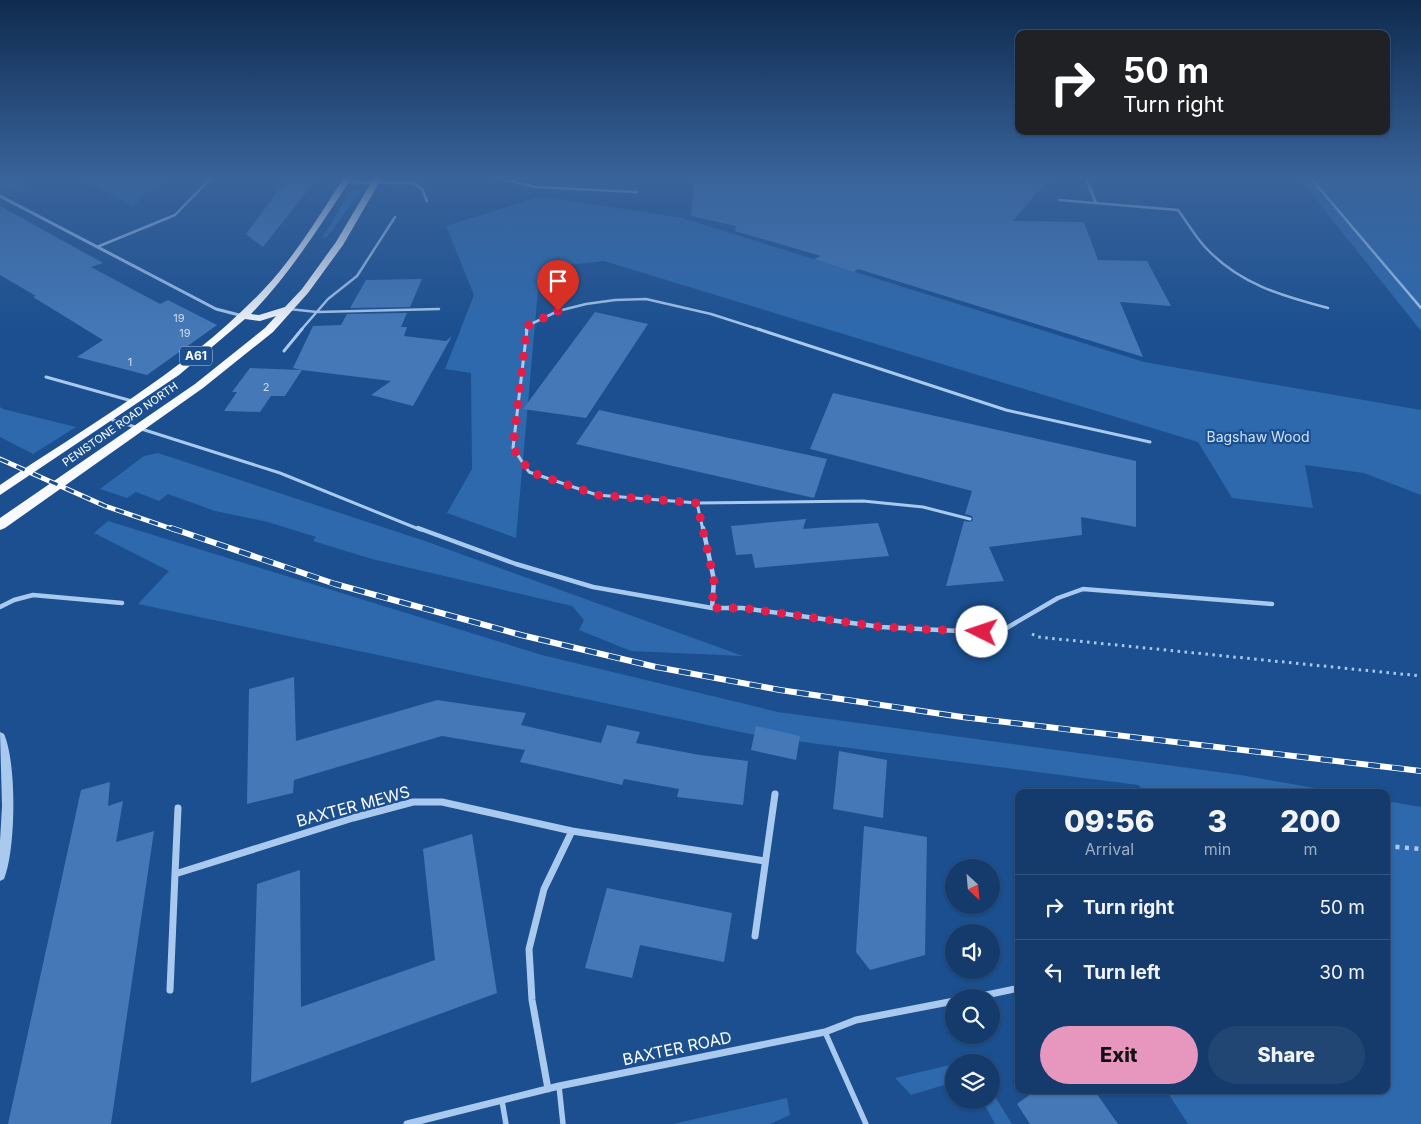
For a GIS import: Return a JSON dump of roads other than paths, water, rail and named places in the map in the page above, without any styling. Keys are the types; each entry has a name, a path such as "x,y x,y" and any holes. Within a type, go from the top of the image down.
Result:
{"highway":[{"name":"PENISTONE ROAD NORTH","path":"0,491 110,419 197,356 243,316 270,289 314,228"},
{"name":"PENISTONE ROAD NORTH","path":"0,525 199,386 269,330 305,291 348,228"},
{"path":"243,316 260,318 288,309"}],"street":[{"path":"62,228 216,309 243,316"},
{"path":"0,737 9,805 0,875"},
{"path":"756,936 775,794"},
{"name":"BAXTER MEWS","path":"174,874 353,818 413,802 442,802 572,831 765,861"},
{"path":"170,990 178,808"},
{"path":"548,1090 532,1000 528,949 544,889 572,831"},
{"path":"1000,992 1015,989"},
{"name":"BAXTER ROAD","path":"407,1124 559,1086 826,1032 856,1020 945,1003"}],"lane":[{"path":"97,247 142,228"},
{"path":"284,351 328,299 356,276 387,228"},
{"path":"1191,228 1205,247 1226,268 1245,282 1272,293 1328,308"},
{"path":"1354,228 1421,308"},
{"path":"970,519 923,507 863,501 697,503 597,495 530,472 513,448 527,326 558,311 586,304 646,299 711,314 1006,410 1150,442"},
{"path":"288,309 317,312 439,309"},
{"path":"46,377 134,402"},
{"path":"110,419 280,473 422,530 516,564 593,587 712,608 742,608 882,627 998,633 1016,626 1052,602 1077,590 1104,590 1272,604"},
{"path":"697,503 714,580 712,608"},
{"path":"0,607 24,596 42,594 122,603"},
{"path":"826,1032 866,1124"},
{"path":"559,1086 563,1124"},
{"path":"502,1101 506,1124"}],"railway":[{"path":"0,459 105,506 175,530"},
{"path":"171,528 335,584 521,635 656,667 780,690 962,717 1421,771"}],"park label":[{"name":"Bagshaw Wood","path":"1258,437"}]}
